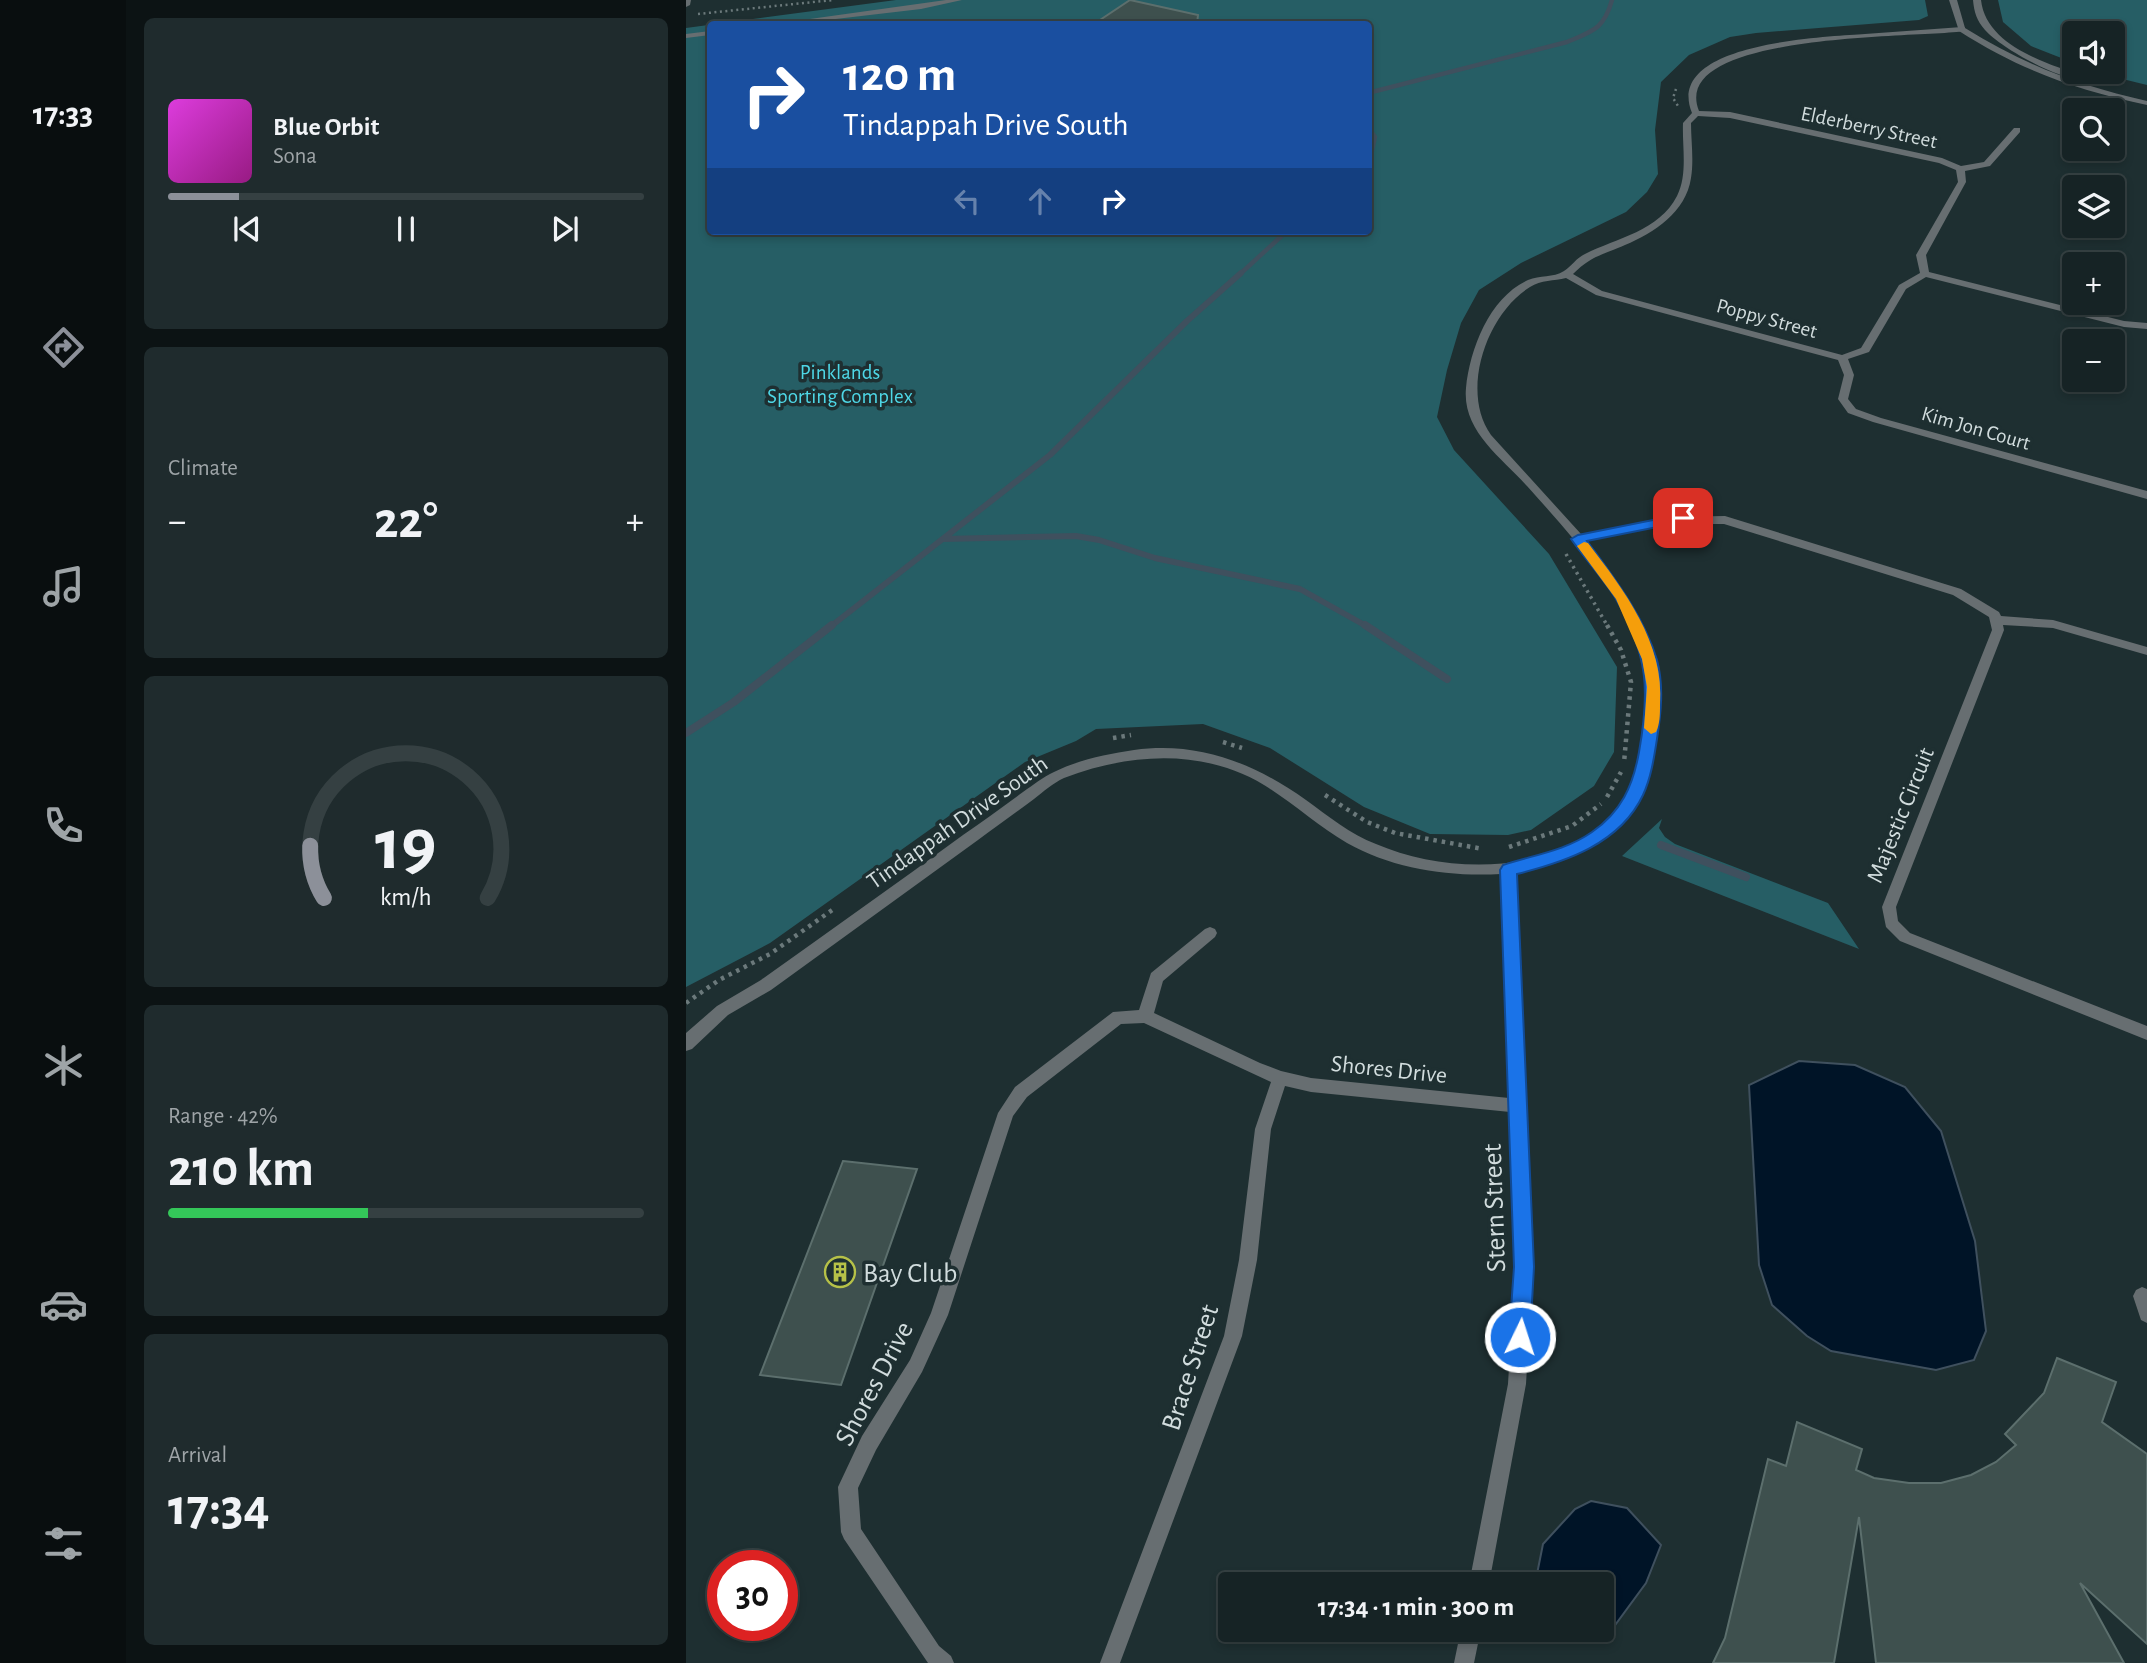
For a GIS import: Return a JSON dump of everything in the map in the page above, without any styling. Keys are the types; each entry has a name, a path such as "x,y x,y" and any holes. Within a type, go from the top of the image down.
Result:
{"street":[{"path":"686,5 687,0"},
{"path":"803,21 958,0"},
{"path":"1953,0 1962,29 2029,69 2096,92 2147,103"},
{"path":"1977,0 1977,16 1984,27 2007,44 2064,73 2147,95"},
{"path":"1567,274 1584,258 1636,237 1656,224 1680,198 1686,181 1687,122 1696,113 1691,102 1694,84 1705,72 1727,59 1761,47 1789,42 1984,27"},
{"path":"686,36 707,33"},
{"name":"Elderberry Street","path":"1696,113 1730,115 1942,162 1960,169 1962,182 1921,255 1925,274"},
{"path":"1960,169 1987,164 2017,130"},
{"name":"Poppy Street","path":"1567,274 1599,293 1842,358 1865,350 1902,287 1925,274"},
{"name":"Tindappah Drive South","path":"686,1044 705,1023 731,1003 766,985 1056,776 1101,759 1149,752 1195,754 1233,764 1260,778 1367,846 1392,856 1464,870 1508,870 1553,859 1598,836 1624,813 1636,794 1646,759 1654,687 1649,659 1622,598 1578,539 1475,425 1470,391 1489,325 1521,289 1534,280 1567,274"},
{"path":"1925,274 2124,324 2147,326"},
{"name":"Kim Jon Court","path":"1842,358 1849,375 1843,399 1852,411 2147,495"},
{"path":"1578,539 1667,519 1699,517 1725,520 1957,592 1995,615 1996,621 2021,618 2052,622 2147,651"},
{"name":"Majestic Circuit","path":"1996,621 1998,630 1889,907 1891,923 1905,937 2147,1033"},
{"name":"Stern Street","path":"1481,1572 1517,1384 1524,1267 1508,870"},
{"path":"1145,1016 1156,978 1210,933"},
{"name":"Shores Drive","path":"944,1663 933,1653 850,1532 848,1488 869,1443 916,1366 939,1315 1006,1112 1021,1092 1118,1017 1145,1016 1280,1078 1311,1086 1517,1106"},
{"name":"Brace Street","path":"1110,1663 1233,1336 1248,1260 1263,1129 1280,1078"},
{"path":"1464,1663 1468,1642"}],"path":[{"path":"686,15 833,0"},
{"path":"1678,81 1673,99 1680,108 1678,114"},
{"path":"1497,851 1572,826 1604,801 1624,768 1632,682 1620,650 1566,553"},
{"path":"1112,738 1135,735"},
{"path":"1220,741 1244,749"},
{"path":"1324,794 1366,821 1389,831 1429,842 1484,849"},
{"path":"686,1003 719,980 770,954 838,906"}],"green space":[{"name":"Pinklands Sporting Complex","path":"896,0 1925,0 1928,16 1919,20 1730,37 1689,55 1661,82 1655,130 1658,174 1647,192 1626,212 1521,263 1479,290 1461,323 1437,417 1454,450 1549,554 1617,667 1614,752 1594,786 1531,830 1508,835 1430,834 1364,807 1270,748 1203,724 1096,729 1076,741 1025,762 770,943 686,987 686,28 707,25 707,235 1372,235 1372,21 738,21"},
{"path":"1998,0 2147,0 2147,85 2125,80 2125,21 2062,21 2062,58 2031,46 2003,22"},
{"path":"1662,819 1659,828 1665,837 1675,844 1828,903 1859,949 1622,856"}],"shaded area":[{"path":"1799,1061 1855,1065 1905,1087 1941,1131 1975,1241 1986,1331 1974,1360 1936,1370 1831,1351 1807,1336 1772,1305 1759,1265 1749,1085"},
{"path":"1591,1501 1627,1508 1661,1545 1646,1583 1614,1626 1614,1572 1537,1572 1543,1544 1575,1509"}],"building":[{"path":"1130,0 1198,15 1197,21 1098,21"},
{"name":"Bay Club","path":"843,1161 917,1169 841,1385 760,1375"},
{"path":"2057,1358 2116,1382 2102,1422 2147,1454 2147,1644 2080,1583 2124,1663 1876,1663 1859,1517 1834,1663 1713,1663 1725,1638 1768,1459 1786,1466 1797,1422 1862,1449 1856,1470 1874,1478 1909,1483 1941,1483 1971,1475 1996,1462 2016,1445 2005,1434 2044,1393"}],"waterway":[{"path":"1372,92 1567,42 1596,28 1605,17 1612,0"},
{"path":"1372,133 1375,137 1372,150"},
{"path":"1239,275 1283,235"},
{"path":"830,627 1050,455 1187,321 1241,273"},
{"path":"943,539 1076,536 1099,540 1155,558 1300,589 1368,627"},
{"path":"686,733 734,702 832,625"},
{"path":"1365,625 1447,679"},
{"path":"1661,845 1746,877"}],"slow traffic":[{"path":"1584,546 1622,598 1649,659 1654,687 1651,728"}],"place":[{"name":"Bay Club","path":"840,1272"}],"route":[{"path":"1520,1337 1524,1267 1508,870 1553,859 1598,836 1624,813 1636,794 1643,773 1653,717 1652,669 1622,598 1578,539 1667,519 1683,518"}]}
